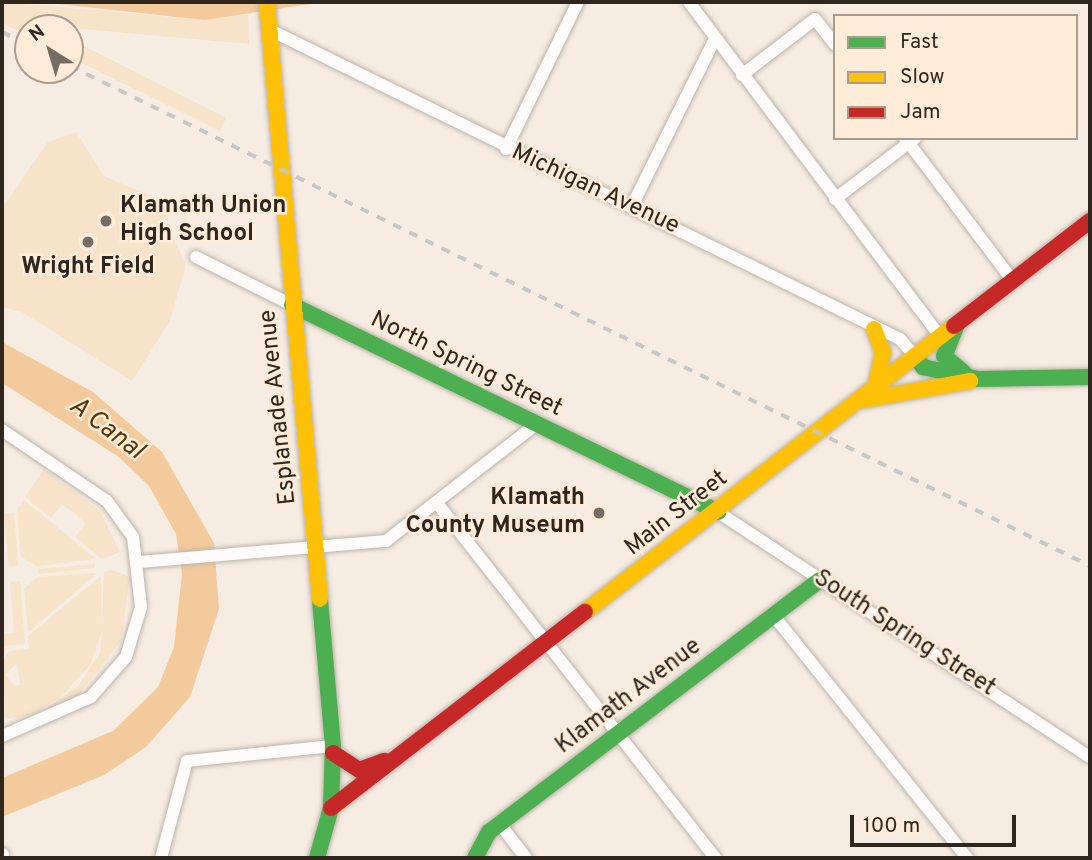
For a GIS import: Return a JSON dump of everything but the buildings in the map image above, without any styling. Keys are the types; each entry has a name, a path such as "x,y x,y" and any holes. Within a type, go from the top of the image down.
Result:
{"street":[{"path":"506,149 578,2"},
{"path":"689,2 940,336"},
{"name":"Michigan Avenue","path":"269,16 506,149 632,206 874,329 900,339 915,356"},
{"name":"Esplanade Avenue","path":"269,16 292,305 333,750 331,808"},
{"path":"742,75 815,19 833,42"},
{"path":"632,206 715,38"},
{"path":"835,199 910,140 1013,281"},
{"name":"Main Street","path":"331,808 549,643 849,406 1090,221"},
{"name":"North Spring Street","path":"196,257 535,425 718,512"},
{"path":"960,321 944,356 977,379"},
{"path":"874,329 883,352 876,385"},
{"path":"915,356 923,368 977,379"},
{"path":"849,406 879,394 977,379 1083,377 1090,386"},
{"path":"140,562 386,541 535,425"},
{"path":"2,430 107,501 132,537 140,562 135,631 110,678 58,717 2,736"},
{"path":"437,503 620,733 715,858"},
{"name":"South Spring Street","path":"718,512 1090,757"},
{"name":"Klamath Avenue","path":"475,858 500,824 820,580"},
{"path":"774,616 967,858"},
{"path":"161,858 187,761 333,750 359,770 402,755"},
{"path":"317,858 331,808"},
{"path":"500,824 526,858"}],"shaded area":[{"path":"2,2 205,20 248,14 249,44 84,29 84,14 14,14 14,29 2,23"},
{"path":"84,46 226,118 220,131 84,64"},
{"name":"Wright Field","path":"76,132 104,176 172,205 164,219 186,264 170,321 132,381 22,312 2,307 2,208 48,142"},
{"path":"44,469 100,511 120,552 102,559 75,537 86,524 75,513 62,505 51,518 25,497"},
{"path":"24,500 96,559 37,566 21,557 17,509"},
{"path":"14,513 19,566 9,567 4,514"},
{"path":"95,564 95,568 38,574 38,569"},
{"path":"112,570 130,577 121,641 80,693 43,711 78,686 101,651 104,572"},
{"path":"97,573 28,631 24,589 38,577"},
{"path":"101,576 102,630 91,664 62,696 32,715 6,719 2,662 9,651 29,649 28,636","holes":["17,663 20,685 15,686 5,675"]},
{"path":"20,581 25,644 4,646 3,634 14,633 10,582"}],"water":[{"path":"39,2 324,2 205,20"},
{"name":"A Canal","path":"2,342 93,392 162,452 214,543 219,609 190,697 146,747 104,775 2,817 2,778 113,731 158,687 174,647 182,574 176,534 149,486 119,457 2,383"}],"railway":[{"path":"2,32 14,38"},
{"path":"84,73 1090,566"}],"traffic: fast":[{"path":"292,305 718,512"},
{"path":"956,327 944,356 964,373"},
{"path":"915,356 923,367 977,379 1090,377"},
{"path":"475,858 489,832 820,580"},
{"path":"317,858 331,808 333,746 320,599"}],"traffic: slow":[{"path":"267,2 320,599"},
{"path":"585,612 954,326"},
{"path":"874,329 883,352 876,385"},
{"path":"864,400 970,381"}],"traffic: jam":[{"path":"954,326 1090,221"},
{"path":"331,808 585,612"},
{"path":"333,753 359,770 384,761"}],"place":[{"name":"Klamath Union High School","path":"106,221"},
{"name":"Wright Field","path":"88,242"},
{"name":"Klamath County Museum","path":"599,513"}]}
